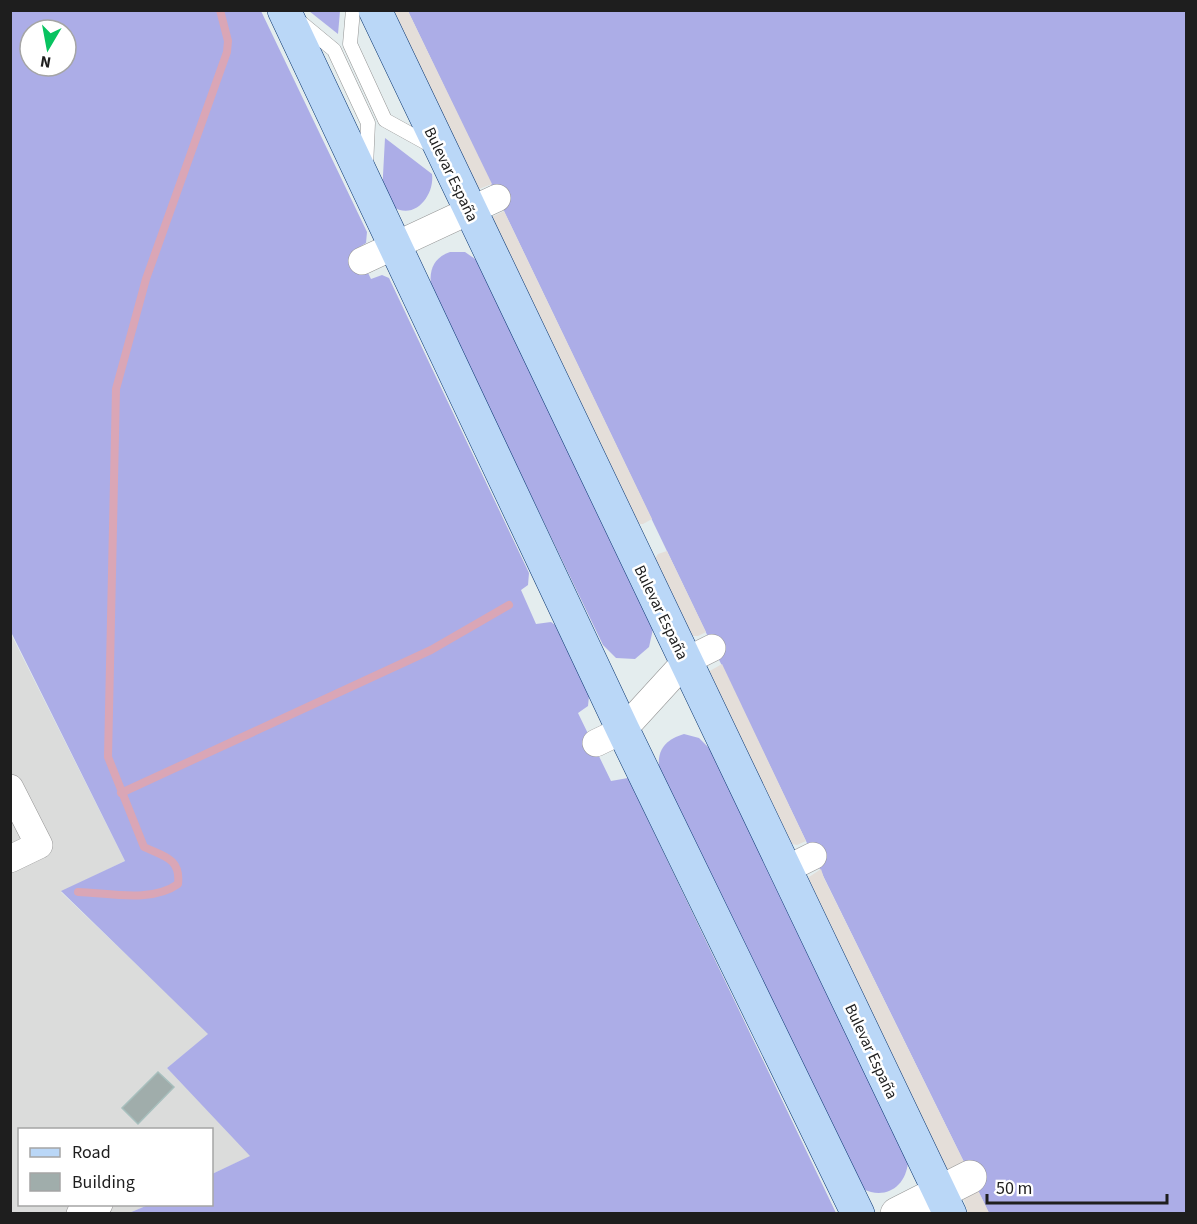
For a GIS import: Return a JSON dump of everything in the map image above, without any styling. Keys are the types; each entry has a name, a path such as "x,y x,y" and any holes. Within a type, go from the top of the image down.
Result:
{"main road":[{"path":"285,10 395,245 610,736 858,1214"},
{"name":"Bulevar España","path":"375,10 442,152 483,204 799,863 944,1203"}],"street":[{"path":"362,261 483,204"},
{"path":"610,736 699,655"},
{"path":"10,788 39,845 10,859"},
{"path":"897,1214 944,1203 970,1177"},
{"path":"80,1214 95,1206"}],"lane":[{"path":"353,10 350,44 386,120 442,152"}],"shaded area":[{"path":"11,11 261,11 367,232 366,243 356,249 371,279 382,275 389,278 529,573 528,585 521,590 536,624 551,622 555,625 589,696 588,706 578,713 611,781 628,778 836,1213 129,1213 146,1206 213,1206 213,1174 250,1156 167,1068 208,1034 61,891 125,861 11,632"},
{"path":"309,11 340,11 338,34"},
{"path":"389,11 408,11 492,184 479,189"},
{"path":"408,11 1186,11 1186,1213 989,1213 806,841"},
{"path":"385,138 432,174 430,190 426,198 421,204 408,211 391,205 382,194"},
{"path":"504,211 652,519 643,524 637,524 492,217"},
{"path":"450,252 465,252 478,261 653,629 649,647 635,659 616,658 603,645 433,292 431,273 435,263"},
{"path":"667,551 706,632 698,636 691,636 654,560 658,554"},
{"path":"10,632 125,861 61,892 209,1034 167,1068 251,1156 213,1174 213,1128 18,1128 18,1206 146,1206 129,1213 11,1213"},
{"path":"722,664 806,841 797,845 788,843 708,672"},
{"path":"684,734 699,738 710,749 908,1162 903,1178 893,1189 879,1193 863,1189 659,767 660,755 664,746"},
{"path":"821,869 966,1166 949,1171 946,1168 806,879"},
{"path":"977,1188 989,1213 968,1213 963,1198"}],"building":[{"path":"158,1072 174,1087 138,1124 122,1108"}],"waterway":[{"path":"78,892 143,895 168,890 178,884 177,869 174,863 144,847 108,757 116,389 146,279 227,52 228,41 220,10"},
{"path":"121,793 431,650 509,605"}]}
